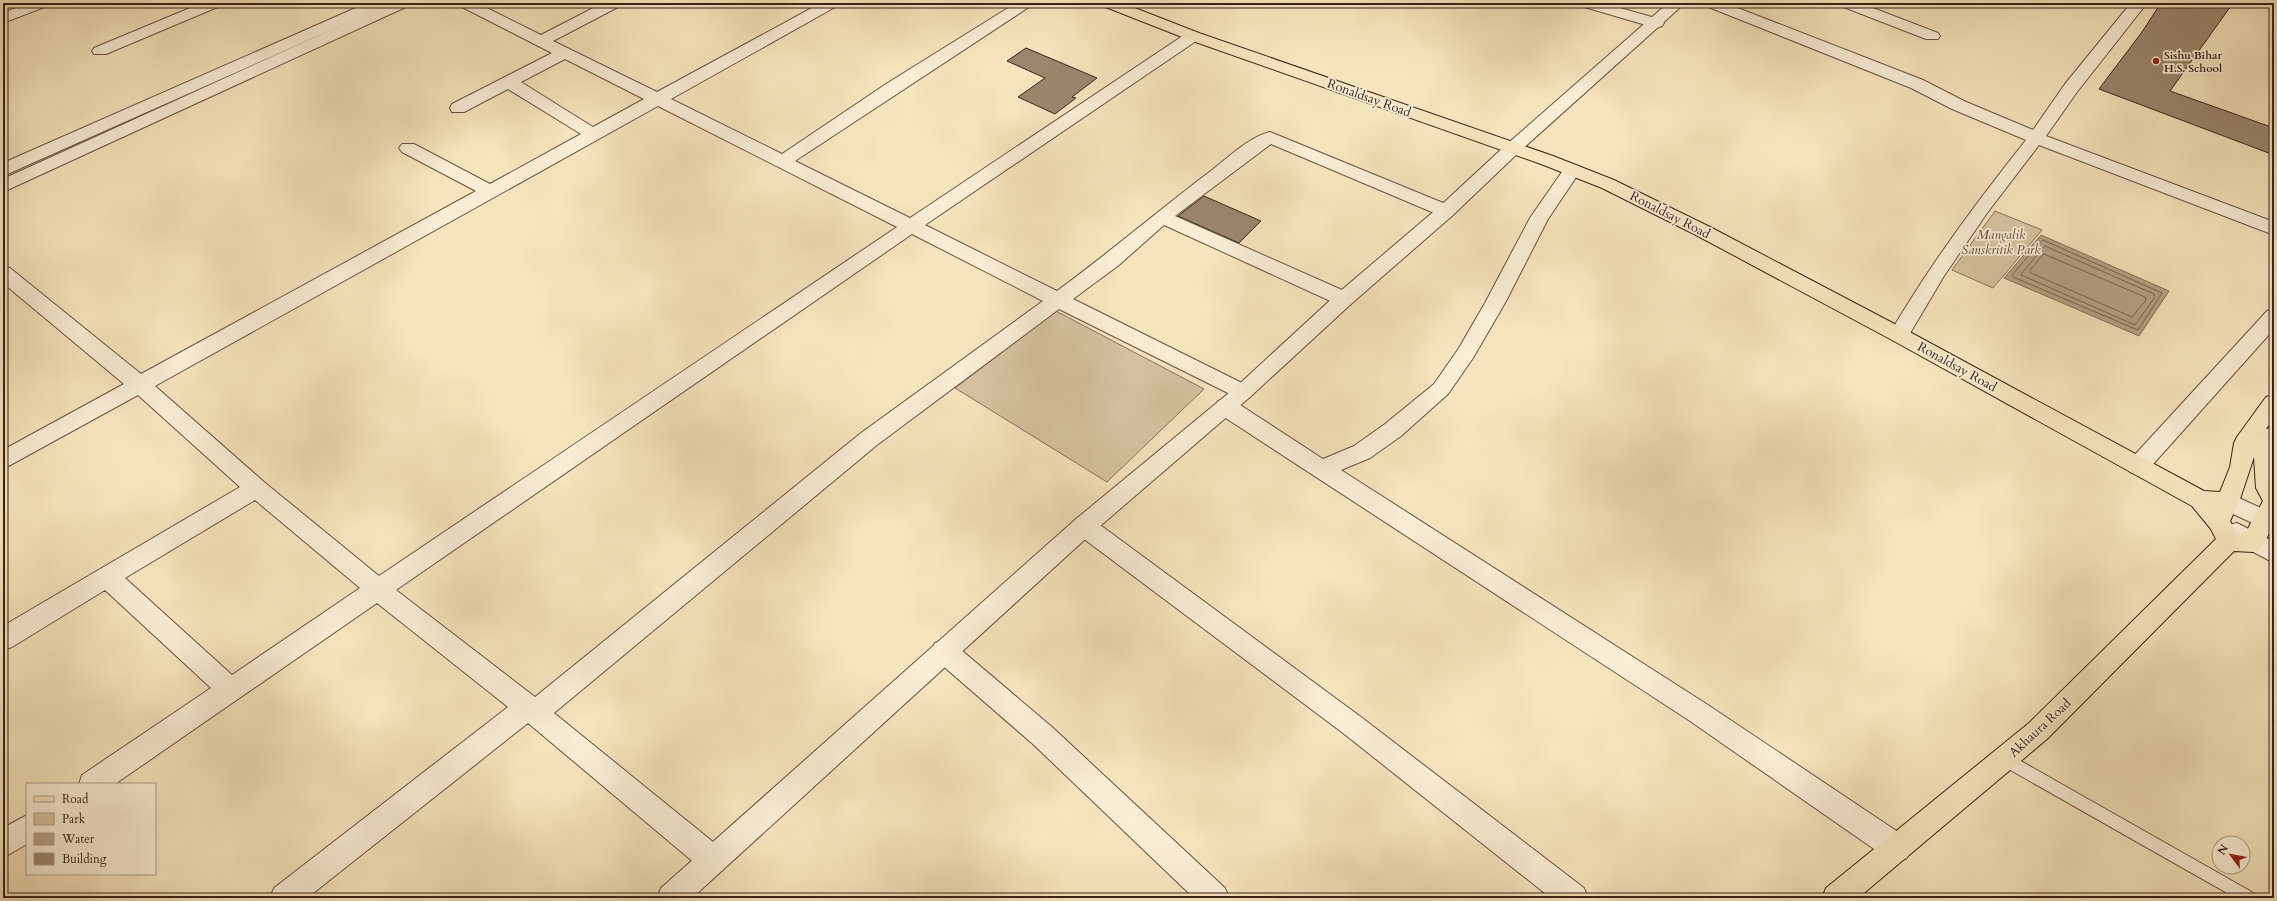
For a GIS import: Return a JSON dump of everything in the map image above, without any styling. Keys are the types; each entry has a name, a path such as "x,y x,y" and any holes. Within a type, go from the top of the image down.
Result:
{"main road":[{"name":"Ronaldsay Road","path":"1108,3 1193,36 1608,184 1703,231 1899,335 2200,500"},
{"name":"Akhaura Road","path":"2234,535 2228,502 2241,467 2245,443 2257,424 2274,403"},
{"path":"2274,435 2264,448 2267,488 2274,498"},
{"path":"2200,500 2228,502"},
{"path":"2200,500 2234,535"},
{"name":"Akhaura Road","path":"1836,898 2006,760 2038,731 2234,535 2271,515"}],"street":[{"path":"3,18 42,3"},
{"path":"100,50 215,3"},
{"path":"3,170 380,3"},
{"path":"3,186 404,3"},
{"path":"465,3 1057,299 1234,400 1321,469 1699,713 1864,824 1897,848"},
{"path":"540,41 615,3"},
{"path":"3,460 141,386 832,3"},
{"path":"782,161 892,88 1027,3"},
{"path":"1586,3 1656,23"},
{"path":"671,898 1084,526 1234,400 1344,300 1446,211 1512,149 1677,3"},
{"path":"1711,3 1917,84 1958,105 2036,138 2274,229"},
{"path":"1846,3 1932,36"},
{"path":"1899,335 1940,266 1981,209 2036,138 2070,88 2139,3"},
{"path":"93,783 379,590 911,226 1193,36"},
{"path":"458,108 565,53"},
{"path":"509,82 594,135"},
{"path":"284,898 531,710 869,439 1057,299 1112,260 1162,217 1243,155 1270,138 1446,211"},
{"path":"408,148 491,192"},
{"path":"1321,469 1362,452 1392,430 1441,389 1466,353 1495,303 1538,218 1572,170"},
{"path":"1162,217 1344,300"},
{"path":"3,273 141,386 256,488 379,590 531,710 713,860"},
{"path":"2138,466 2274,316"},
{"path":"3,639 256,488"},
{"path":"2228,502 2271,515"},
{"path":"1084,526 1352,725 1574,898"},
{"path":"2234,535 2274,553"},
{"path":"108,577 231,690"},
{"path":"944,651 1042,736 1215,898"},
{"path":"3,844 26,829"}],"lane":[{"path":"2006,760 2249,898"}],"green space":[{"name":"Mangalik Sanskritik Park","path":"1995,211 2042,230 1993,288 1952,270"},
{"path":"1056,311 1204,389 1107,482 955,388"}],"water":[{"path":"2041,235 2169,291 2139,336 2004,278"}],"building":[{"name":"Sishu Bihar H.S. School","path":"2161,3 2233,3 2170,91 2274,128 2274,155 2099,89 2142,32"},
{"path":"1026,48 1097,78 1072,97 1076,98 1055,114 1018,97 1045,78 1007,61"},
{"path":"1204,196 1261,221 1239,243 1178,216"}],"place":[{"name":"Sishu Bihar H.S. School","path":"2156,61"}]}
